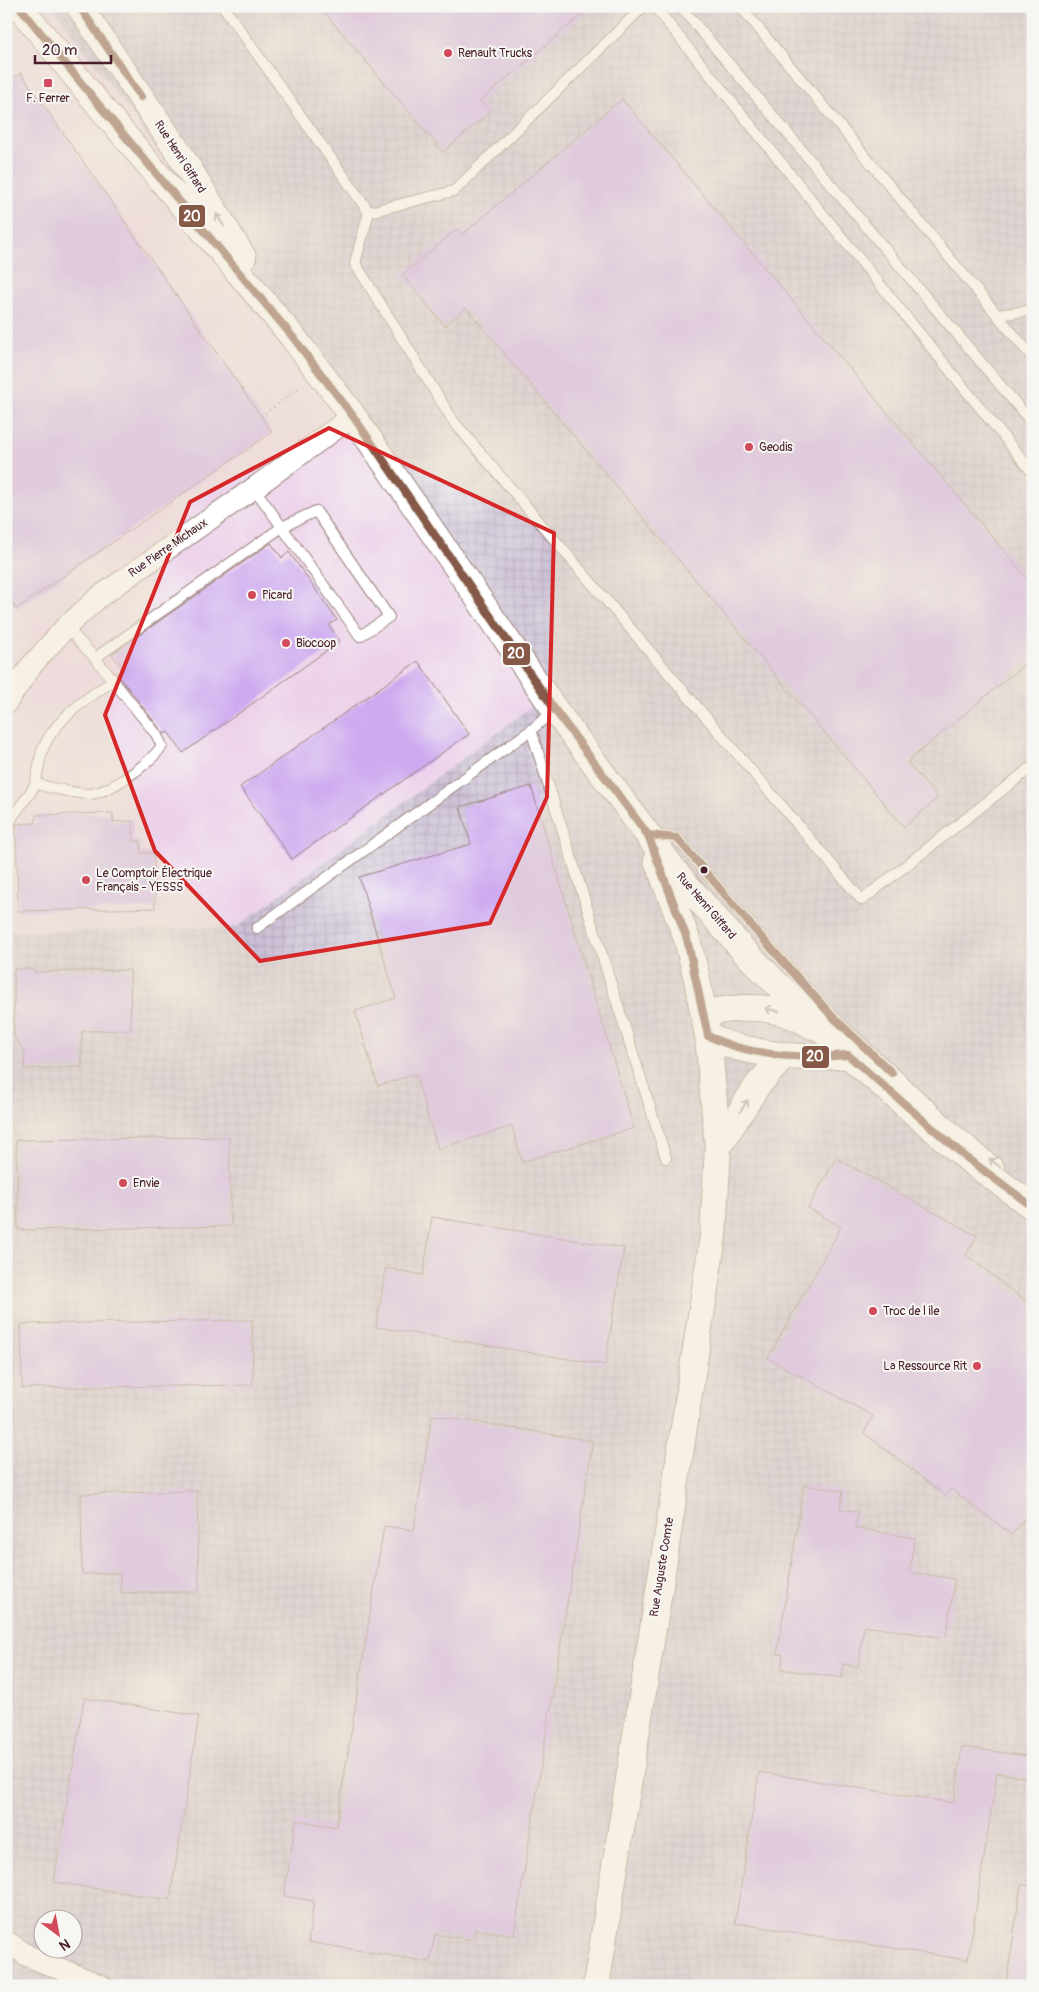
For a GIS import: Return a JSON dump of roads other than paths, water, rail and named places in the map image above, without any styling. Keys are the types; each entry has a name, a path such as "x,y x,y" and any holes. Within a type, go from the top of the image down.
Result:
{"street":[{"name":"Rue Henri Giffard","path":"19,6 292,336"},
{"name":"Rue Henri Giffard","path":"79,6 179,153 292,336 319,374 353,416 555,710 677,874 725,929 839,1047"},
{"name":"Rue Pierre Michaux","path":"6,703 31,666 66,627 99,597 353,416"},
{"name":"Rue Auguste Comte","path":"596,1986 713,1236 718,1147 706,1024 697,979 686,939 648,836"},
{"path":"839,1047 810,1058 750,1050 714,1040 706,1024 742,1007 768,1008 797,1017 839,1047 967,1158 1033,1206"},
{"path":"718,1147 757,1086 785,1055"},
{"path":"6,1941 28,1956 102,1986"}],"lane":[{"path":"223,6 368,212 356,263 454,422 862,900 1033,766"},
{"path":"368,212 454,191 644,6"},
{"path":"654,6 1033,473"},
{"path":"680,6 1033,424"},
{"path":"740,6 1033,358"},
{"path":"997,316 1033,310"},
{"path":"95,658 282,527 316,511 389,617 360,636 282,527 254,488"},
{"path":"35,784 89,794 107,790 155,756 162,746 156,734 95,658 66,627"},
{"path":"6,828 10,818 35,784 37,769 45,745 64,719 80,702 113,681"},
{"path":"257,928 531,730 555,710"},
{"path":"531,730 666,1158"},
{"path":"648,836 677,838 754,929 832,1016 954,1128 1009,1174"}],"place":[{"name":"Renault Trucks","path":"448,53"},
{"name":"F. Ferrer","path":"48,83"},
{"name":"Geodis","path":"749,447"},
{"name":"Picard","path":"252,595"},
{"name":"Biocoop","path":"286,643"},
{"name":"Le Comptoir Électrique Français - YESSS","path":"86,880"},
{"name":"Envie","path":"123,1183"},
{"name":"Troc de l ile","path":"873,1311"},
{"name":"La Ressource Rit","path":"977,1366"}]}
